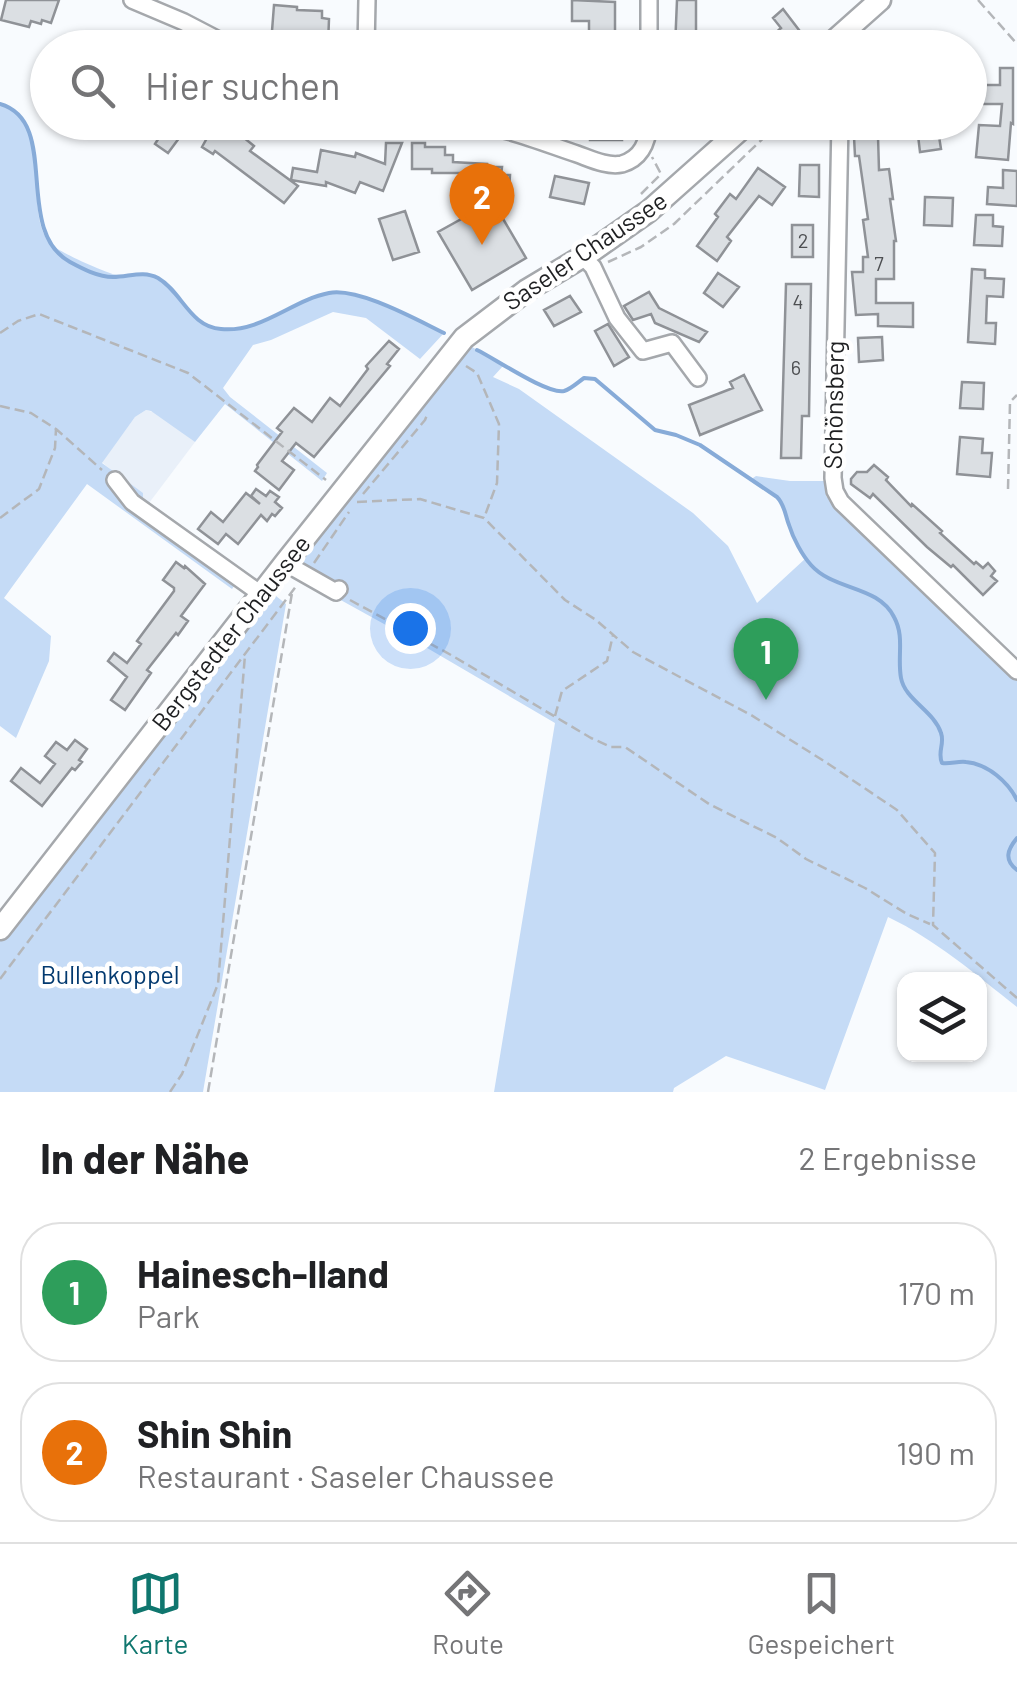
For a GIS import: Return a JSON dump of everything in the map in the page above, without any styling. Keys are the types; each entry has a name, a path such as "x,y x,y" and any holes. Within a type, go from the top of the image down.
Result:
{"main road":[{"path":"846,30 869,4"},
{"name":"Saseler Chaussee","path":"464,338 517,296 588,262 729,140"},
{"name":"Bergstedter Chaussee","path":"0,930 464,338"}],"street":[{"path":"132,0 196,30"},
{"path":"366,30 367,0"},
{"path":"649,0 649,30"},
{"path":"535,140 609,164 628,162 644,149 646,140"},
{"name":"Schönsberg","path":"840,140 832,478 835,492 877,538 1017,671"},
{"path":"588,262 617,318 643,351 672,343 698,378"},
{"path":"115,480 132,502 261,594"},
{"path":"284,563 329,590"}],"path":[{"path":"978,0 1017,44"},
{"path":"588,262 641,246 674,224 761,140"},
{"path":"638,196 661,174 644,149"},
{"path":"0,333 39,314 188,373 357,502 420,499 484,518 565,600 633,652 750,716 896,810 935,853 933,925"},
{"path":"449,356 477,373 499,424 497,483 484,518"},
{"path":"1008,489 1010,402 1017,395"},
{"path":"0,406 31,414 56,429 115,480"},
{"path":"0,518 39,489 56,448 56,429"},
{"path":"0,979 306,575"},
{"path":"329,590 451,655 554,718 611,747 625,747 709,804 933,925 1017,998"},
{"path":"208,1092 292,592"},
{"path":"554,718 562,691 607,661 613,635"},
{"path":"170,1092 182,1074 218,984 245,653"}],"shaded area":[{"path":"146,410 195,442 149,503 102,462 135,417"}],"green space":[{"path":"0,104 18,114 28,130 34,149 43,232 53,246 66,254 116,275 152,276 170,287 197,318 215,328 244,328 316,296 342,292 388,306 444,333 420,359 366,318 333,312 253,345 223,388 327,473 322,481 225,404 195,442 151,411 135,417 102,463 143,493 149,503 244,572 232,589 87,484 4,598 51,636 49,661 16,738 0,726"},
{"path":"469,345 503,366 493,377 519,389 693,513 728,546 757,603 806,558 781,501 750,480 756,476 825,481 826,496 1017,676 1017,1007 987,983 987,972 973,972 888,917 825,1090 726,1056 673,1092 494,1092 555,723 281,567"},
{"name":"Bullenkoppel","path":"266,588 286,604 203,1092 0,1092 0,931"}],"building":[{"path":"6,0 59,0 51,23 31,21 29,27 1,20"},
{"path":"572,0 615,2 615,30 589,30 589,21 572,21"},
{"path":"677,0 696,0 696,30 676,30"},
{"path":"274,5 322,11 322,18 329,19 329,30 272,30"},
{"path":"783,9 799,30 779,30 773,18"},
{"path":"1000,68 1013,68 1013,124 1008,160 976,157 978,140 987,140 987,125 1000,126 1002,104 987,104 987,85 1000,85"},
{"path":"158,140 178,140 168,153 155,144"},
{"path":"206,140 247,140 254,146 250,151 298,186 284,203 215,151 213,154 202,147"},
{"path":"854,140 878,140 879,170 889,169 896,241 894,279 876,279 876,303 913,303 913,327 878,326 878,314 856,315 852,272 863,272 863,257 868,257 863,220 868,219 859,156 855,156"},
{"path":"919,140 940,140 941,149 920,152"},
{"path":"386,143 402,143 383,191 360,182 355,193 326,182 326,186 291,180 293,168 317,172 321,150 355,157 356,153 385,164"},
{"path":"412,143 445,147 445,155 453,155 453,162 502,167 501,175 510,175 509,190 470,188 470,173 412,169"},
{"path":"800,165 819,165 819,197 799,196"},
{"path":"758,168 785,187 772,205 759,196 727,237 731,241 717,261 697,246 730,194 736,199"},
{"path":"1003,170 1017,171 1017,206 987,204 988,187 1003,188"},
{"path":"555,176 589,183 584,204 550,197"},
{"path":"501,197 499,212 526,258 472,290 438,232"},
{"path":"925,197 953,198 952,226 924,225"},
{"path":"405,211 419,252 393,260 379,219"},
{"path":"976,215 993,215 993,226 1003,227 1002,246 974,245"},
{"path":"792,225 813,225 813,257 792,257"},
{"path":"972,269 985,270 985,278 1004,279 1003,297 987,296 986,323 996,323 995,344 968,342"},
{"path":"718,273 739,287 723,307 704,293"},
{"path":"786,284 811,284 809,416 802,416 801,458 781,458"},
{"path":"649,292 659,308 707,332 699,342 655,323 651,314 633,320 624,306"},
{"path":"570,296 581,312 554,326 544,310"},
{"path":"608,324 629,357 614,366 595,331"},
{"path":"882,337 883,360 859,362 858,338"},
{"path":"389,341 399,349 387,364 390,366 314,457 296,443 282,461 294,470 279,490 255,471 282,432 277,428 294,408 312,422 330,398 340,406 368,369 366,366"},
{"path":"744,375 762,410 700,435 689,405 733,388 730,382"},
{"path":"962,382 984,383 983,409 960,408"},
{"path":"960,437 983,439 982,453 992,453 990,477 957,474"},
{"path":"874,465 911,506 974,564 983,568 988,563 995,571 991,576 997,581 983,595 873,494 870,498 851,484 857,472 867,472"},
{"path":"256,489 266,496 270,491 279,497 275,502 282,508 267,521 261,515 238,544 226,534 218,544 198,529 211,512 223,522 246,493 260,504 251,496"},
{"path":"176,562 205,584 181,616 188,621 147,670 151,673 125,710 111,700 127,677 108,661 114,653 127,663 141,644 137,641 174,591 163,580"},
{"path":"75,740 87,749 79,760 82,762 75,770 72,768 42,806 11,781 21,768 40,783 55,764 45,756 56,742 67,750"}],"waterway":[{"path":"0,104 18,115 30,136"},
{"path":"31,140 43,226 53,247 75,265 107,277 141,274 158,278 210,327 250,326 315,297 341,292 387,306 444,333"},
{"path":"477,350 556,391 567,390 584,378 595,379 655,430 700,445 777,497 795,541 811,565 831,580 878,599 894,617 899,632 901,678 908,693 937,725 942,737 942,763 982,766 1003,781 1017,800"},
{"path":"1017,838 1008,855 1017,870"}],"place":[{"name":"Shin Shin","path":"482,245"},
{"name":"Hainesch-Iland","path":"766,700"}]}
